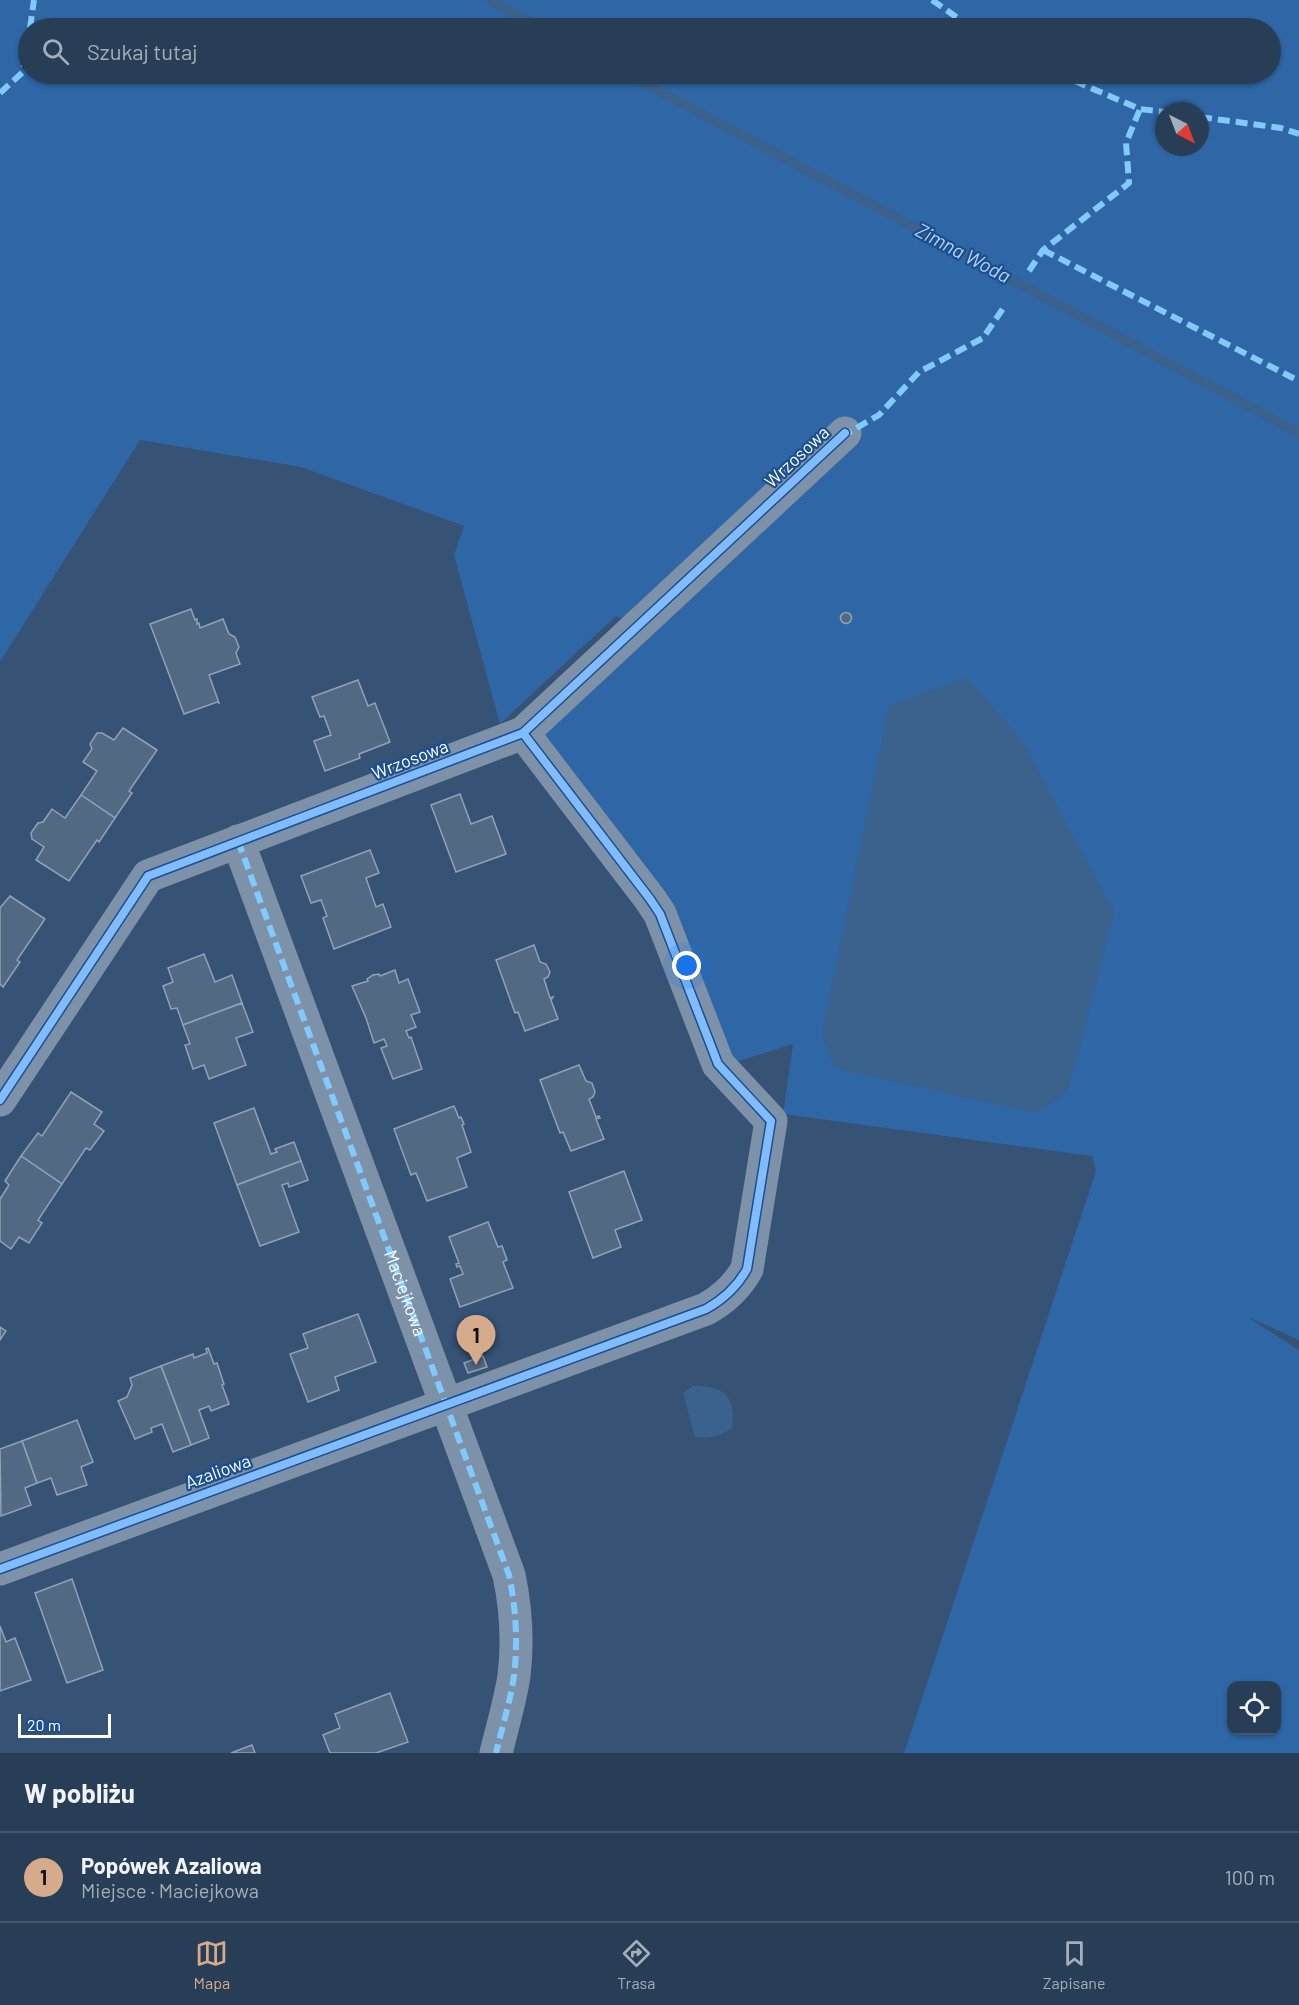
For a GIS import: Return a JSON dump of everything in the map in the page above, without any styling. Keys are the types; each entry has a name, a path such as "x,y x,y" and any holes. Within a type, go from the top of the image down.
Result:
{"street":[{"name":"Wrzosowa","path":"0,1100 148,876 523,733 845,433"},
{"name":"Azaliowa","path":"0,1569 706,1309 733,1290 747,1269 771,1121 718,1064 660,914 523,733"},
{"name":"Maciejkowa","path":"238,841 500,1547 515,1603 516,1641 514,1677 496,1753"}],"shaded area":[{"path":"0,0 1299,0 1299,1340 1246,1316 1299,1350 1299,1753 904,1753 1096,1171 1092,1156 783,1114 793,1044 736,1062 546,746 545,726 625,620 616,616 500,724 454,555 464,526 301,467 140,440 0,662"},
{"path":"968,678 1022,741 1114,912 1068,1091 1036,1113 834,1068 822,1034 889,705"},
{"path":"693,1386 713,1388 726,1395 732,1408 732,1428 714,1436 695,1437 683,1393"}],"building":[{"path":"191,609 200,628 223,619 229,634 235,637 239,647 236,653 240,664 209,675 219,703 184,714 150,624"},
{"path":"846,612 852,618 846,624 840,618"},
{"path":"358,680 368,706 375,703 390,742 359,754 360,758 325,771 314,741 331,735 324,716 320,717 312,697"},
{"path":"123,728 157,750 129,791 132,793 115,818 81,795 97,771 83,762 92,749 90,744 97,733 102,733 114,740"},
{"path":"460,794 471,824 492,816 506,854 456,872 431,805"},
{"path":"81,795 115,818 69,881 36,860 44,847 32,839 31,833 52,809 65,818"},
{"path":"370,850 379,873 366,878 376,907 383,904 391,927 334,949 323,918 327,916 321,900 311,903 301,876"},
{"path":"10,896 45,919 17,960 20,962 3,987 0,984 0,908"},
{"path":"534,945 540,962 546,964 550,972 544,979 550,998 553,997 551,1000 558,1019 525,1031 518,1012 515,1013 496,960"},
{"path":"204,954 215,982 232,975 242,1003 183,1025 177,1008 171,1009 163,986 173,982 168,968"},
{"path":"395,970 399,983 408,979 420,1012 411,1015 416,1027 406,1031 409,1038 411,1037 422,1069 393,1079 381,1048 387,1046 384,1039 374,1043 352,986 368,981 367,979 373,975 379,974 380,976"},
{"path":"242,1003 253,1032 236,1038 246,1065 209,1079 204,1065 193,1069 185,1045 190,1044 183,1025"},
{"path":"579,1065 586,1081 592,1083 595,1092 589,1099 596,1117 600,1118 596,1119 604,1139 571,1151 563,1132 560,1133 540,1080"},
{"path":"71,1092 102,1112 94,1124 104,1131 90,1150 86,1148 62,1184 21,1156 38,1133 42,1136"},
{"path":"454,1106 464,1124 462,1125 471,1152 457,1158 467,1187 427,1201 416,1173 411,1175 394,1129"},
{"path":"254,1108 271,1154 277,1152 275,1149 294,1142 301,1161 237,1185 214,1123"},
{"path":"21,1156 62,1184 38,1220 42,1223 29,1243 19,1237 11,1249 0,1241 0,1199 9,1185 5,1181"},
{"path":"301,1161 308,1180 289,1187 288,1183 282,1185 299,1232 260,1246 237,1185"},
{"path":"624,1171 642,1220 615,1230 621,1247 593,1258 569,1192"},
{"path":"488,1222 498,1247 502,1246 507,1260 503,1262 513,1288 460,1307 450,1279 463,1274 460,1266 457,1267 456,1264 459,1263 449,1237"},
{"path":"358,1314 376,1362 335,1377 339,1390 308,1402 290,1354 308,1348 303,1334"},
{"path":"0,1327 6,1331 0,1340"},
{"path":"208,1348 214,1364 217,1363 229,1404 211,1411 209,1406 199,1410 209,1438 191,1445 161,1366 193,1354 194,1358 207,1353"},
{"path":"483,1356 487,1367 468,1373 464,1363"},
{"path":"161,1366 191,1445 173,1452 162,1424 151,1428 152,1432 135,1439 118,1401 127,1397 132,1385 130,1378"},
{"path":"77,1420 93,1462 81,1467 87,1485 57,1495 51,1478 37,1483 22,1441"},
{"path":"22,1441 37,1483 25,1488 31,1505 1,1516 0,1449"},
{"path":"72,1579 103,1670 67,1683 35,1593"},
{"path":"0,1626 6,1642 15,1638 31,1680 0,1691"},
{"path":"390,1693 408,1742 376,1753 330,1753 323,1735 340,1728 335,1714"},
{"path":"252,1745 255,1753 231,1753"}],"waterway":[{"name":"Zimna Woda","path":"490,0 524,18"},
{"name":"Zimna Woda","path":"646,84 1299,433"}],"marked path":[{"path":"31,18 34,0"},
{"path":"932,0 958,18"},
{"path":"0,93 18,77"},
{"path":"1081,84 1140,109 1155,111"},
{"path":"1029,271 1043,250 1129,183 1126,143 1140,109"},
{"path":"1209,118 1281,128 1299,134"},
{"path":"1043,250 1299,381"},
{"path":"841,437 879,415 919,372 983,338 1004,307"},
{"path":"238,841 509,1575 516,1625 516,1651 514,1676 496,1753"}],"cycle path":[{"path":"0,1100 148,876 523,733 845,433"},
{"path":"0,1569 706,1309 730,1292 747,1269 771,1121 718,1064 660,914 523,733"}],"place":[{"name":"Popówek Azaliowa","path":"476,1365"}]}
